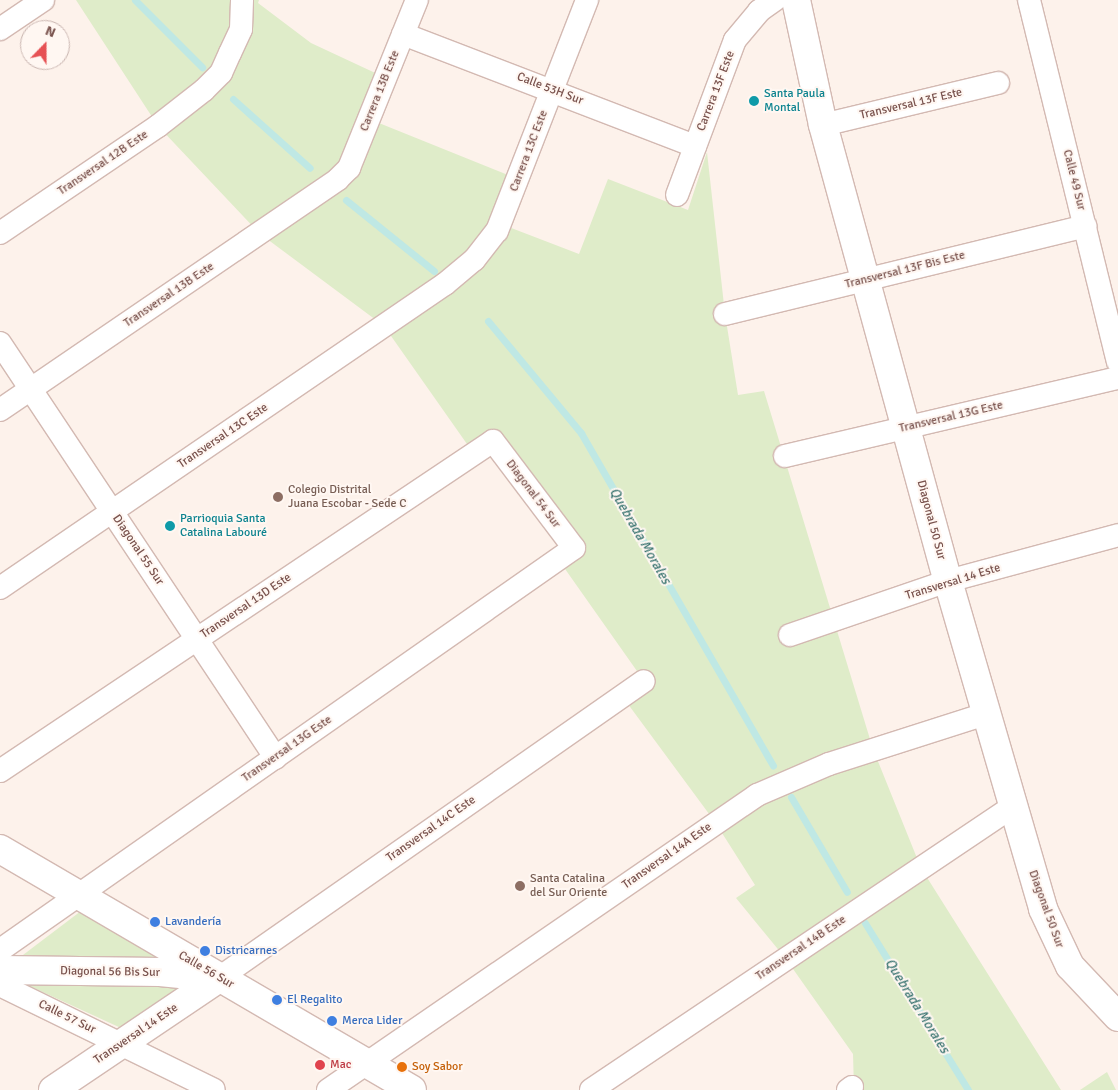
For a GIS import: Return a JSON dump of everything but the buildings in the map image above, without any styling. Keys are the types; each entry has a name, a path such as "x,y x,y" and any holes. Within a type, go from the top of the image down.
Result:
{"street":[{"path":"0,28 43,0"},
{"name":"Transversal 12B Este","path":"0,233 158,126 204,90 220,73 241,29 242,0"},
{"name":"Carrera 13B Este","path":"338,179 348,168 417,0"},
{"name":"Carrera 13C Este","path":"445,284 474,260 497,231 587,0"},
{"name":"Carrera 13F Este","path":"677,195 735,40 759,11 775,0"},
{"name":"Diagonal 50 Sur","path":"796,0 823,125 1012,807 1057,944 1086,987 1118,1017"},
{"name":"Calle 49 Sur","path":"1029,0 1118,361"},
{"name":"Calle 53H Sur","path":"403,34 553,89 696,146"},
{"name":"Transversal 13F Este","path":"823,125 998,83"},
{"name":"Transversal 13B Este","path":"0,410 338,179"},
{"name":"Transversal 13F Bis Este","path":"725,314 1085,226"},
{"name":"Transversal 13C Este","path":"0,588 445,284"},
{"name":"Diagonal 55 Sur","path":"0,343 276,758"},
{"name":"Transversal 13G Este","path":"785,456 1118,378"},
{"name":"Diagonal 54 Sur","path":"493,441 574,548"},
{"name":"Transversal 13D Este","path":"0,772 493,441"},
{"name":"Transversal 14 Este","path":"790,636 948,581 1118,535"},
{"name":"Transversal 13G Este","path":"0,950 80,896 574,548"},
{"name":"Transversal 14C Este","path":"219,978 644,681"},
{"name":"Transversal 14A Este","path":"328,1090 715,822 777,783 986,714"},
{"name":"Transversal 14B Este","path":"591,1090 1012,807"},
{"name":"Calle 56 Sur","path":"0,849 412,1090"},
{"name":"Diagonal 56 Bis Sur","path":"0,970 160,972 219,978"},
{"name":"Transversal 14 Este","path":"53,1090 219,978"},
{"name":"Calle 57 Sur","path":"0,984 214,1090"}],"green space":[{"path":"76,0 259,0 258,3 311,43 386,78 369,119 508,175 493,221 579,254 608,179 688,210 707,152 725,314 738,395 764,391 873,749 921,868 1061,1090 854,1090 853,1054 786,959 736,898 755,885 715,822 622,696 644,681 558,559 573,548 493,442 474,454 384,326 259,233 158,126"},
{"path":"81,911 172,960 19,958"},
{"path":"192,981 121,1028 23,983"},
{"path":"1107,1072 1116,1090 1080,1090"}],"waterway":[{"name":"Quebrada Morales","path":"135,0 202,67"},
{"name":"Quebrada Morales","path":"233,99 310,168"},
{"name":"Quebrada Morales","path":"346,200 434,271"},
{"name":"Quebrada Morales","path":"488,321 581,433 773,766"},
{"name":"Quebrada Morales","path":"791,797 847,892"},
{"name":"Quebrada Morales","path":"865,923 968,1090"}],"place":[{"name":"Santa Paula Montal","path":"754,101"},
{"name":"Colegio Distrital Juana Escobar - Sede C","path":"278,497"},
{"name":"Parrioquia Santa Catalina Labouré","path":"170,526"},
{"name":"Santa Catalina del Sur Oriente","path":"520,886"},
{"name":"Lavandería","path":"155,922"},
{"name":"Districarnes","path":"205,951"},
{"name":"El Regalito","path":"277,1000"},
{"name":"Merca Lider","path":"332,1021"},
{"name":"Mac","path":"320,1065"},
{"name":"Soy Sabor","path":"402,1067"}]}
